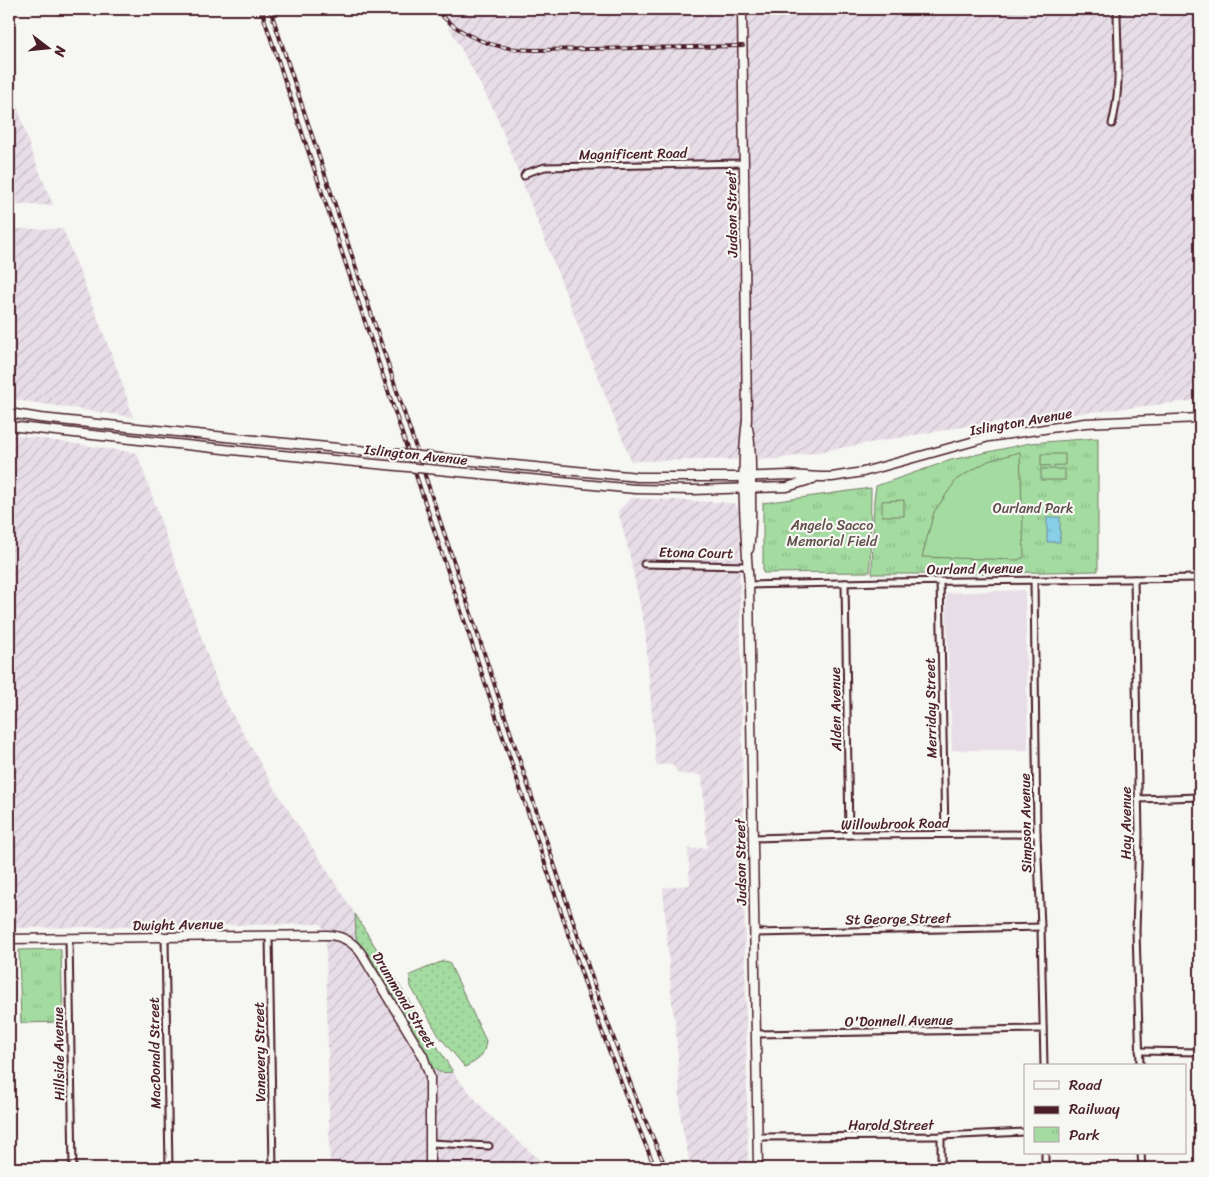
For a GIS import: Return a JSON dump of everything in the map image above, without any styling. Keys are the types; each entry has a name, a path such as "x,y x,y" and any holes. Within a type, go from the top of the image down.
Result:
{"main road":[{"name":"Judson Street","path":"742,9 747,419 745,437 751,536 748,566 758,1168"},
{"name":"Islington Avenue","path":"9,413 40,418 275,442 638,477 820,477 864,472 989,438 1085,424 1200,418"},
{"name":"Islington Avenue","path":"9,426 636,489 693,490 787,487 820,477"},
{"name":"Dwight Avenue","path":"9,940 332,935 347,940"},
{"name":"Drummond Street","path":"347,940 362,953 423,1056 430,1077 430,1168"}],"street":[{"path":"1112,124 1118,92 1117,9"},
{"name":"Magnificent Road","path":"524,176 526,173 545,167 744,163"},
{"name":"Etona Court","path":"644,564 748,566"},
{"name":"Ourland Avenue","path":"749,585 1200,578"},
{"name":"Hay Avenue","path":"1134,579 1139,835 1136,931 1140,1064"},
{"name":"Simpson Avenue","path":"1034,580 1037,834 1044,1064"},
{"name":"Merriday Street","path":"940,581 945,834"},
{"name":"Alden Avenue","path":"845,583 849,835"},
{"path":"1138,799 1200,798"},
{"name":"Willowbrook Road","path":"753,838 849,835 1037,834"},
{"name":"St George Street","path":"755,932 1041,927"},
{"name":"Vanevery Street","path":"269,936 273,1168"},
{"name":"MacDonald Street","path":"165,938 169,1168"},
{"name":"Hillside Avenue","path":"69,939 73,1168"},
{"name":"O'Donnell Avenue","path":"756,1034 1043,1030"},
{"path":"1139,1052 1200,1052"},
{"name":"Harold Street","path":"758,1137 941,1136 1024,1132"},
{"path":"941,1136 941,1168"},
{"path":"430,1143 489,1146"},
{"path":"1045,1154 1045,1168"},
{"path":"1141,1154 1142,1168"}],"shaded area":[{"path":"9,9 14,9 16,101 30,148 53,205 9,205"},
{"path":"439,9 1200,9 1200,400 973,425 777,459 631,461 495,112"},
{"path":"9,229 63,229 118,371 133,417 9,399"},
{"path":"9,434 137,453 221,694 273,786 457,1078 487,1113 548,1168 330,1168 326,935 321,924 9,928"},
{"path":"631,498 733,503 739,509 748,1168 691,1168 681,1121 676,1028 672,1002 663,888 690,885 688,849 707,848 702,775 679,774 672,764 656,765 645,629 629,552 618,511"},
{"path":"1025,590 1028,750 952,750 946,593"}],"green space":[{"name":"Ourland Park","path":"1098,438 1098,571 872,574 876,486 951,460 1030,443"},
{"path":"1020,452 1024,557 1018,560 922,557 934,512 957,479 988,461"},
{"path":"1041,454 1065,454 1065,465 1041,466"},
{"path":"1041,469 1065,469 1065,480 1041,480"},
{"name":"Angelo Sacco Memorial Field","path":"871,488 870,572 763,573 763,503"},
{"path":"904,500 904,516 882,516 882,501"},
{"path":"355,914 453,1072 439,1072 431,1065 369,955 356,939"},
{"path":"19,950 61,950 63,1022 21,1023"},
{"path":"443,961 449,962 486,1041 484,1051 480,1057 465,1067 439,1036 411,987 410,975"}],"water":[{"path":"1047,517 1060,517 1060,542 1047,542"}],"railway":[{"path":"261,9 591,1002 655,1168"},
{"path":"270,9 599,999 637,1101 666,1168"},
{"path":"435,9 457,28 469,35 481,41 508,48 537,50 743,46"}]}
